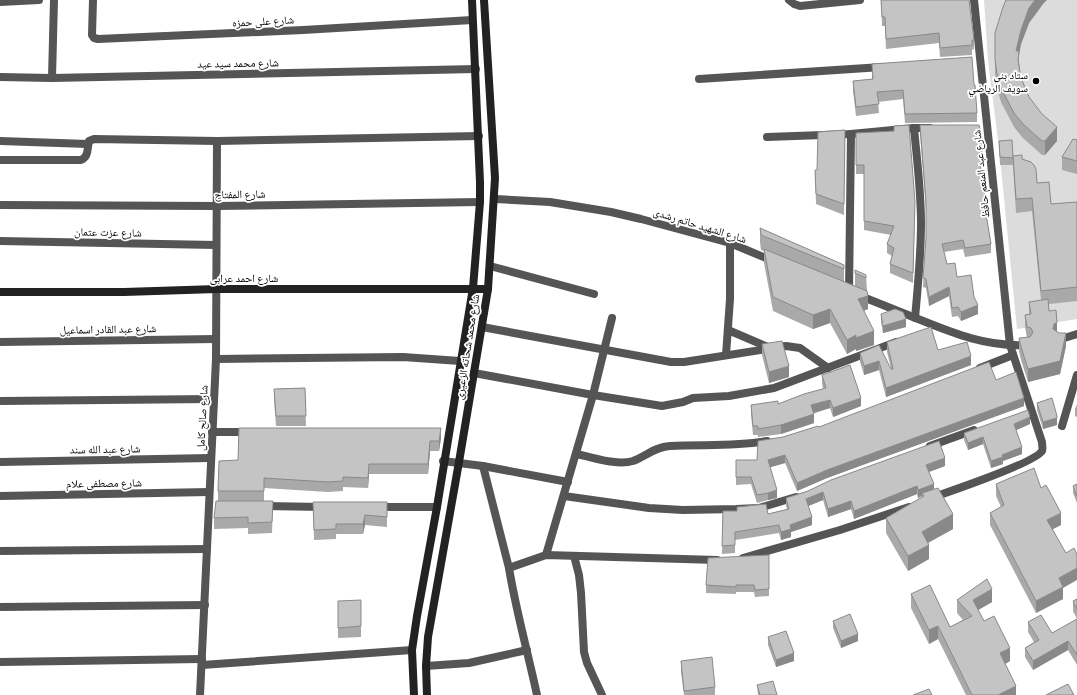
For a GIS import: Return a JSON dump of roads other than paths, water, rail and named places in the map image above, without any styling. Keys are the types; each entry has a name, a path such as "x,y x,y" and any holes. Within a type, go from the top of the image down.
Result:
{"street":[{"path":"0,2 39,0"},
{"path":"52,78 54,0"},
{"name":"شارع على حمزه","path":"93,0 92,35 98,40 311,30 472,20"},
{"name":"شارع محمد شحاته الزعيرى","path":"414,695 412,650 437,507 445,432 473,288 480,202 479,138 472,0"},
{"name":"شارع محمد شحاته الزعيرى","path":"427,695 426,666 429,628 482,327 490,266 495,199 492,115 484,0"},
{"path":"789,0 800,6 860,0"},
{"name":"شارع عبد المنعم حافظ","path":"737,558 749,556 880,518 1024,464 1038,455 1043,448 1042,442 1027,412 1010,345 983,128 976,60 974,0"},
{"path":"699,79 888,66"},
{"name":"شارع محمد سيد عيد","path":"0,77 52,78 476,70"},
{"path":"478,116 479,119 485,122 488,121 492,115"},
{"path":"914,128 919,175 921,223 915,318"},
{"path":"767,137 851,134 914,128 936,128"},
{"path":"851,134 846,290 915,318 933,328 972,340 1010,345 1028,345"},
{"path":"0,160 81,160 87,155 88,144 94,139 217,141 479,138 486,136 492,139 493,142"},
{"path":"0,141 88,144"},
{"name":"شارع صالح كامل","path":"200,695 207,549 212,506 209,492 216,359 217,141"},
{"name":"شارع الشهيد حاتم رشدى","path":"495,199 550,202 611,212 671,226 730,243 779,263"},
{"name":"شارع المفتاح","path":"0,205 217,206 480,202"},
{"name":"شارع عزت عتمان","path":"0,241 216,245"},
{"path":"726,355 730,299 730,243"},
{"path":"490,266 594,294"},
{"name":"شارع احمد عرابى","path":"0,292 124,292 217,289 488,289"},
{"path":"546,555 593,395 612,318"},
{"path":"482,327 672,362 684,362 786,346 800,348 828,368"},
{"path":"728,330 770,348"},
{"path":"1058,340 1077,334"},
{"path":"474,373 662,406 671,405 693,398 729,396 774,388 907,338"},
{"name":"شارع عبد القادر اسماعيل","path":"0,342 216,339"},
{"path":"971,372 1013,355"},
{"path":"216,359 403,357 460,361"},
{"path":"1062,426 1077,375"},
{"path":"0,401 213,399"},
{"path":"919,450 986,426"},
{"path":"212,432 255,432"},
{"path":"576,454 617,462 628,462 661,447 726,446 776,440"},
{"name":"شارع عبد الله سند","path":"0,462 210,458"},
{"path":"443,461 483,466 568,482"},
{"path":"483,466 509,568 513,594 537,695"},
{"name":"شارع مصطفى علام","path":"0,496 209,492"},
{"path":"564,496 649,508 736,509 759,508 806,494"},
{"path":"253,506 335,507"},
{"path":"366,507 437,507"},
{"path":"0,551 207,549"},
{"path":"509,568 546,555 724,560"},
{"path":"574,556 579,575 581,593 584,652 587,663 602,695"},
{"path":"0,607 204,605"},
{"path":"0,662 202,662 412,650"},
{"path":"426,666 483,661 527,650"}],"place":[{"name":"ستاد بني سويف الرياضي","path":"1036,81"}]}
